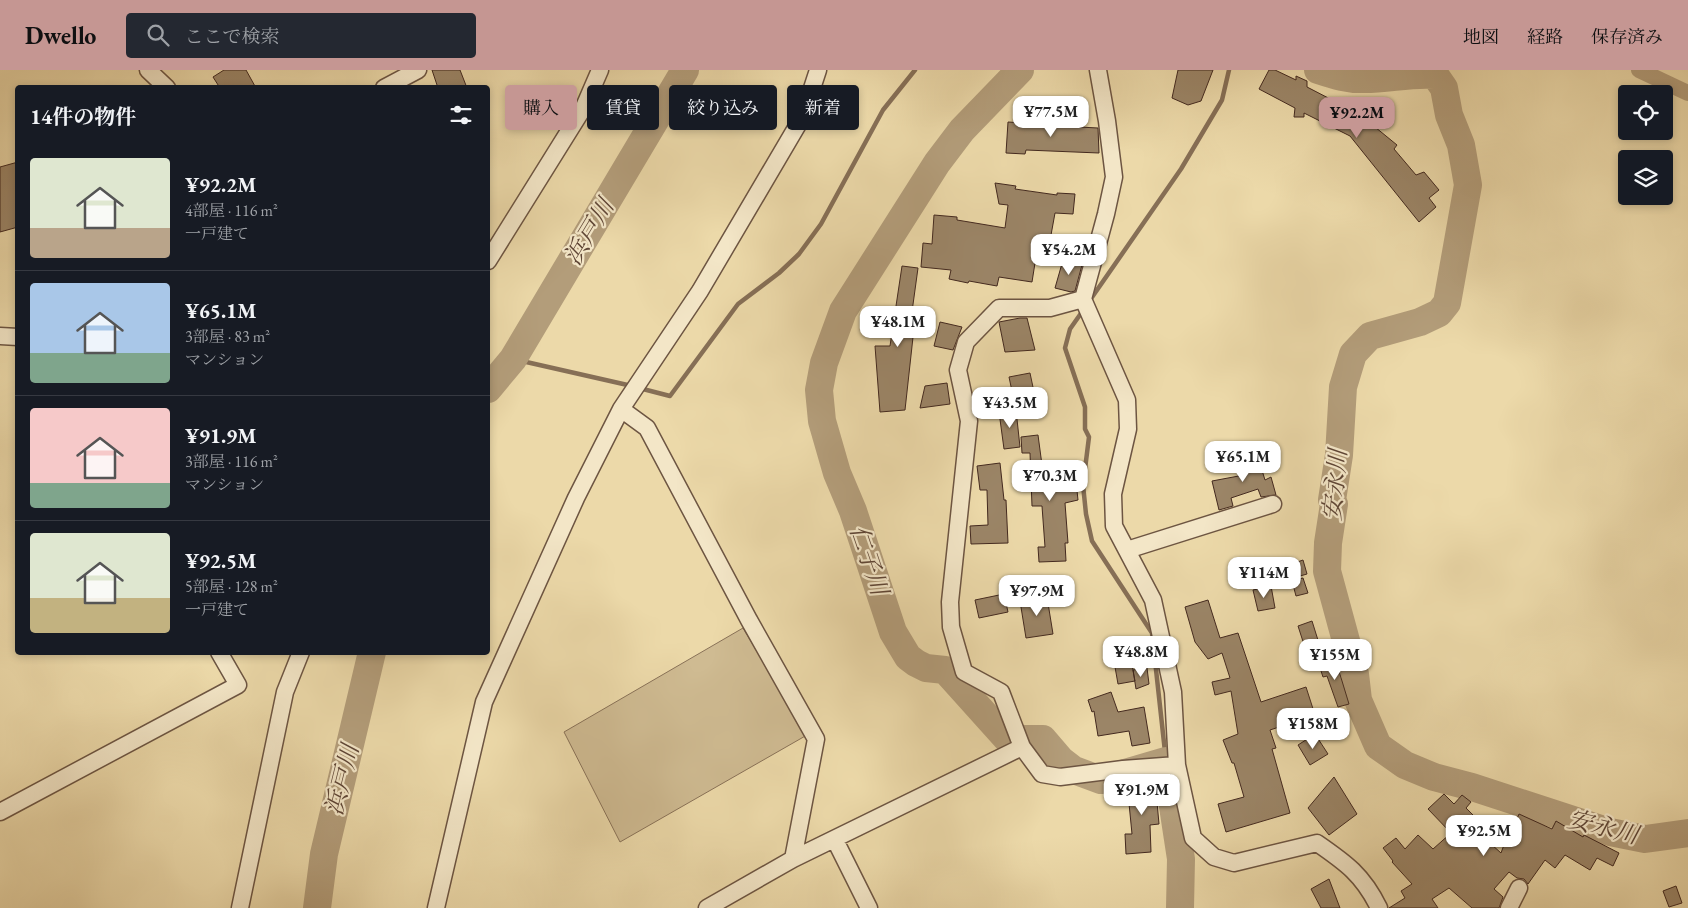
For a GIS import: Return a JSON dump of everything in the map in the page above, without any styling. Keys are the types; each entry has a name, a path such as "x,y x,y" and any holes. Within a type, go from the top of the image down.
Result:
{"street":[{"path":"148,70 164,85"},
{"path":"390,85 418,70"},
{"path":"490,258 584,107 600,70"},
{"path":"436,908 484,702 576,498 621,409 700,291 803,116 818,70"},
{"path":"1098,70 1114,176 1083,300 1128,400 1128,429 1114,494 1114,526 1153,600 1173,692 1177,765 1193,838 1214,857 1234,864 1317,843 1349,865 1372,893 1379,908"},
{"path":"1083,300 1050,308 999,308 966,342 958,370 968,421 950,602 951,627 964,672 1001,692 1022,746 1042,774 1060,777 1123,769 1177,765"},
{"path":"0,336 15,337"},
{"path":"621,409 647,428 749,620 816,739 793,859"},
{"path":"1127,550 1273,504"},
{"path":"0,812 238,686 222,655"},
{"path":"240,908 285,692 300,655"},
{"path":"707,908 793,859 1022,746"},
{"path":"834,840 869,908"},
{"path":"1509,908 1519,888"}],"shaded area":[{"path":"743,628 807,735 620,842 564,732"}],"building":[{"path":"224,70 246,70 254,85 218,85 213,77"},
{"path":"432,70 460,70 466,85 437,85"},
{"path":"1178,70 1213,70 1201,101 1188,105 1172,98"},
{"path":"1269,70 1275,70 1296,80 1296,76 1307,81 1307,87 1336,102 1342,100 1397,145 1394,149 1416,175 1424,172 1439,190 1429,198 1436,207 1419,222 1350,136 1304,113 1304,117 1294,117 1295,108 1259,89"},
{"path":"1038,121 1079,124 1079,127 1098,128 1099,153 1026,150 1025,154 1006,153 1008,122 1038,124"},
{"path":"15,163 15,228 0,232 0,167"},
{"path":"995,183 1016,186 1015,189 1057,195 1057,193 1075,194 1073,214 1055,213 1049,246 1038,244 1032,282 999,277 997,286 969,281 968,283 949,279 951,270 921,267 923,243 932,244 934,215 957,217 957,220 1005,228 1008,205 999,204"},
{"path":"1063,260 1082,265 1075,291 1071,292 1055,288"},
{"path":"902,266 918,268 911,319 915,319 905,410 880,412 875,346 890,346"},
{"path":"1027,318 1035,350 1005,352 999,322"},
{"path":"940,322 962,327 953,350 934,346"},
{"path":"1030,373 1034,392 1013,396 1009,377"},
{"path":"947,383 950,404 920,408 925,386"},
{"path":"1016,410 1020,447 1004,449 999,412"},
{"path":"1038,435 1042,465 1057,465 1058,482 1076,481 1078,500 1065,503 1068,543 1065,543 1066,561 1039,562 1038,547 1045,547 1042,506 1032,506 1030,453 1022,453 1021,437"},
{"path":"1257,454 1265,480 1271,477 1276,495 1261,497 1258,489 1231,498 1233,506 1219,510 1212,481 1244,475 1239,460"},
{"path":"1000,463 1004,500 1006,500 1008,543 971,544 970,526 988,525 987,490 980,490 977,466"},
{"path":"1303,560 1307,574 1293,578 1289,565"},
{"path":"1303,578 1308,593 1296,596 1292,581"},
{"path":"1271,586 1275,608 1258,611 1253,590"},
{"path":"1004,594 1008,612 979,618 975,600"},
{"path":"1047,597 1053,634 1026,638 1020,601"},
{"path":"1208,600 1220,638 1238,633 1261,702 1306,687 1315,715 1270,730 1276,748 1272,749 1290,813 1226,832 1218,804 1244,797 1234,763 1232,763 1223,740 1238,734 1231,691 1215,695 1212,682 1230,678 1222,653 1208,659 1195,642 1185,607"},
{"path":"1312,621 1322,653 1308,657 1298,626"},
{"path":"1129,648 1135,681 1118,684 1112,650"},
{"path":"1335,658 1349,704 1338,707 1327,676 1323,677 1319,665"},
{"path":"1147,668 1149,684 1136,689 1133,670"},
{"path":"1111,692 1118,712 1144,707 1150,743 1132,746 1129,731 1098,736 1094,711 1092,712 1088,700"},
{"path":"1315,734 1328,754 1310,765 1298,745"},
{"path":"1334,777 1357,814 1329,835 1308,808"},
{"path":"1155,780 1159,824 1150,825 1151,852 1126,854 1125,834 1132,834 1127,783"},
{"path":"1444,794 1454,804 1462,795 1471,802 1466,808 1478,820 1471,826 1501,853 1508,834 1510,835 1519,814 1552,829 1556,821 1583,837 1584,835 1619,853 1613,866 1597,858 1590,870 1565,855 1555,868 1545,860 1528,884 1524,879 1517,878 1509,872 1494,889 1503,897 1499,908 1472,908 1449,888 1432,899 1438,908 1389,908 1405,898 1401,891 1412,884 1392,862 1383,848 1396,838 1405,849 1418,835 1433,849 1451,833 1428,809"},
{"path":"1329,879 1340,908 1321,908 1311,889"},
{"path":"1676,886 1682,903 1669,907 1663,891"}],"waterway":[{"name":"浜戸川","path":"490,387 513,359 685,70"},
{"path":"639,388 670,396 738,304 779,273 799,254 821,224 883,110 915,70"},
{"name":"仁子川","path":"1020,70 962,130 937,163 843,311 824,363 819,390 822,421 837,473 853,511 893,632 908,657 926,668 945,670 1007,739 1043,739 1061,760 1074,770 1101,780 1166,761 1181,859 1180,908"},
{"path":"1088,303 1181,169 1222,100 1229,70"},
{"name":"安永川","path":"1318,70 1353,79 1435,75 1444,88 1449,115 1461,145 1468,185 1447,303 1439,313 1420,322 1370,336 1353,354 1343,387 1339,455 1332,500 1334,504 1328,543 1327,571 1355,674 1358,700 1378,746 1405,765 1434,777 1472,787 1610,832 1645,839 1688,833"},
{"path":"1639,70 1688,93"},
{"path":"1084,309 1070,329 1065,348 1085,407 1085,429 1089,437 1083,485 1086,514 1092,541 1152,633 1166,761"},
{"path":"513,359 632,386"},
{"name":"浜戸川","path":"317,908 324,854 371,655"}]}
